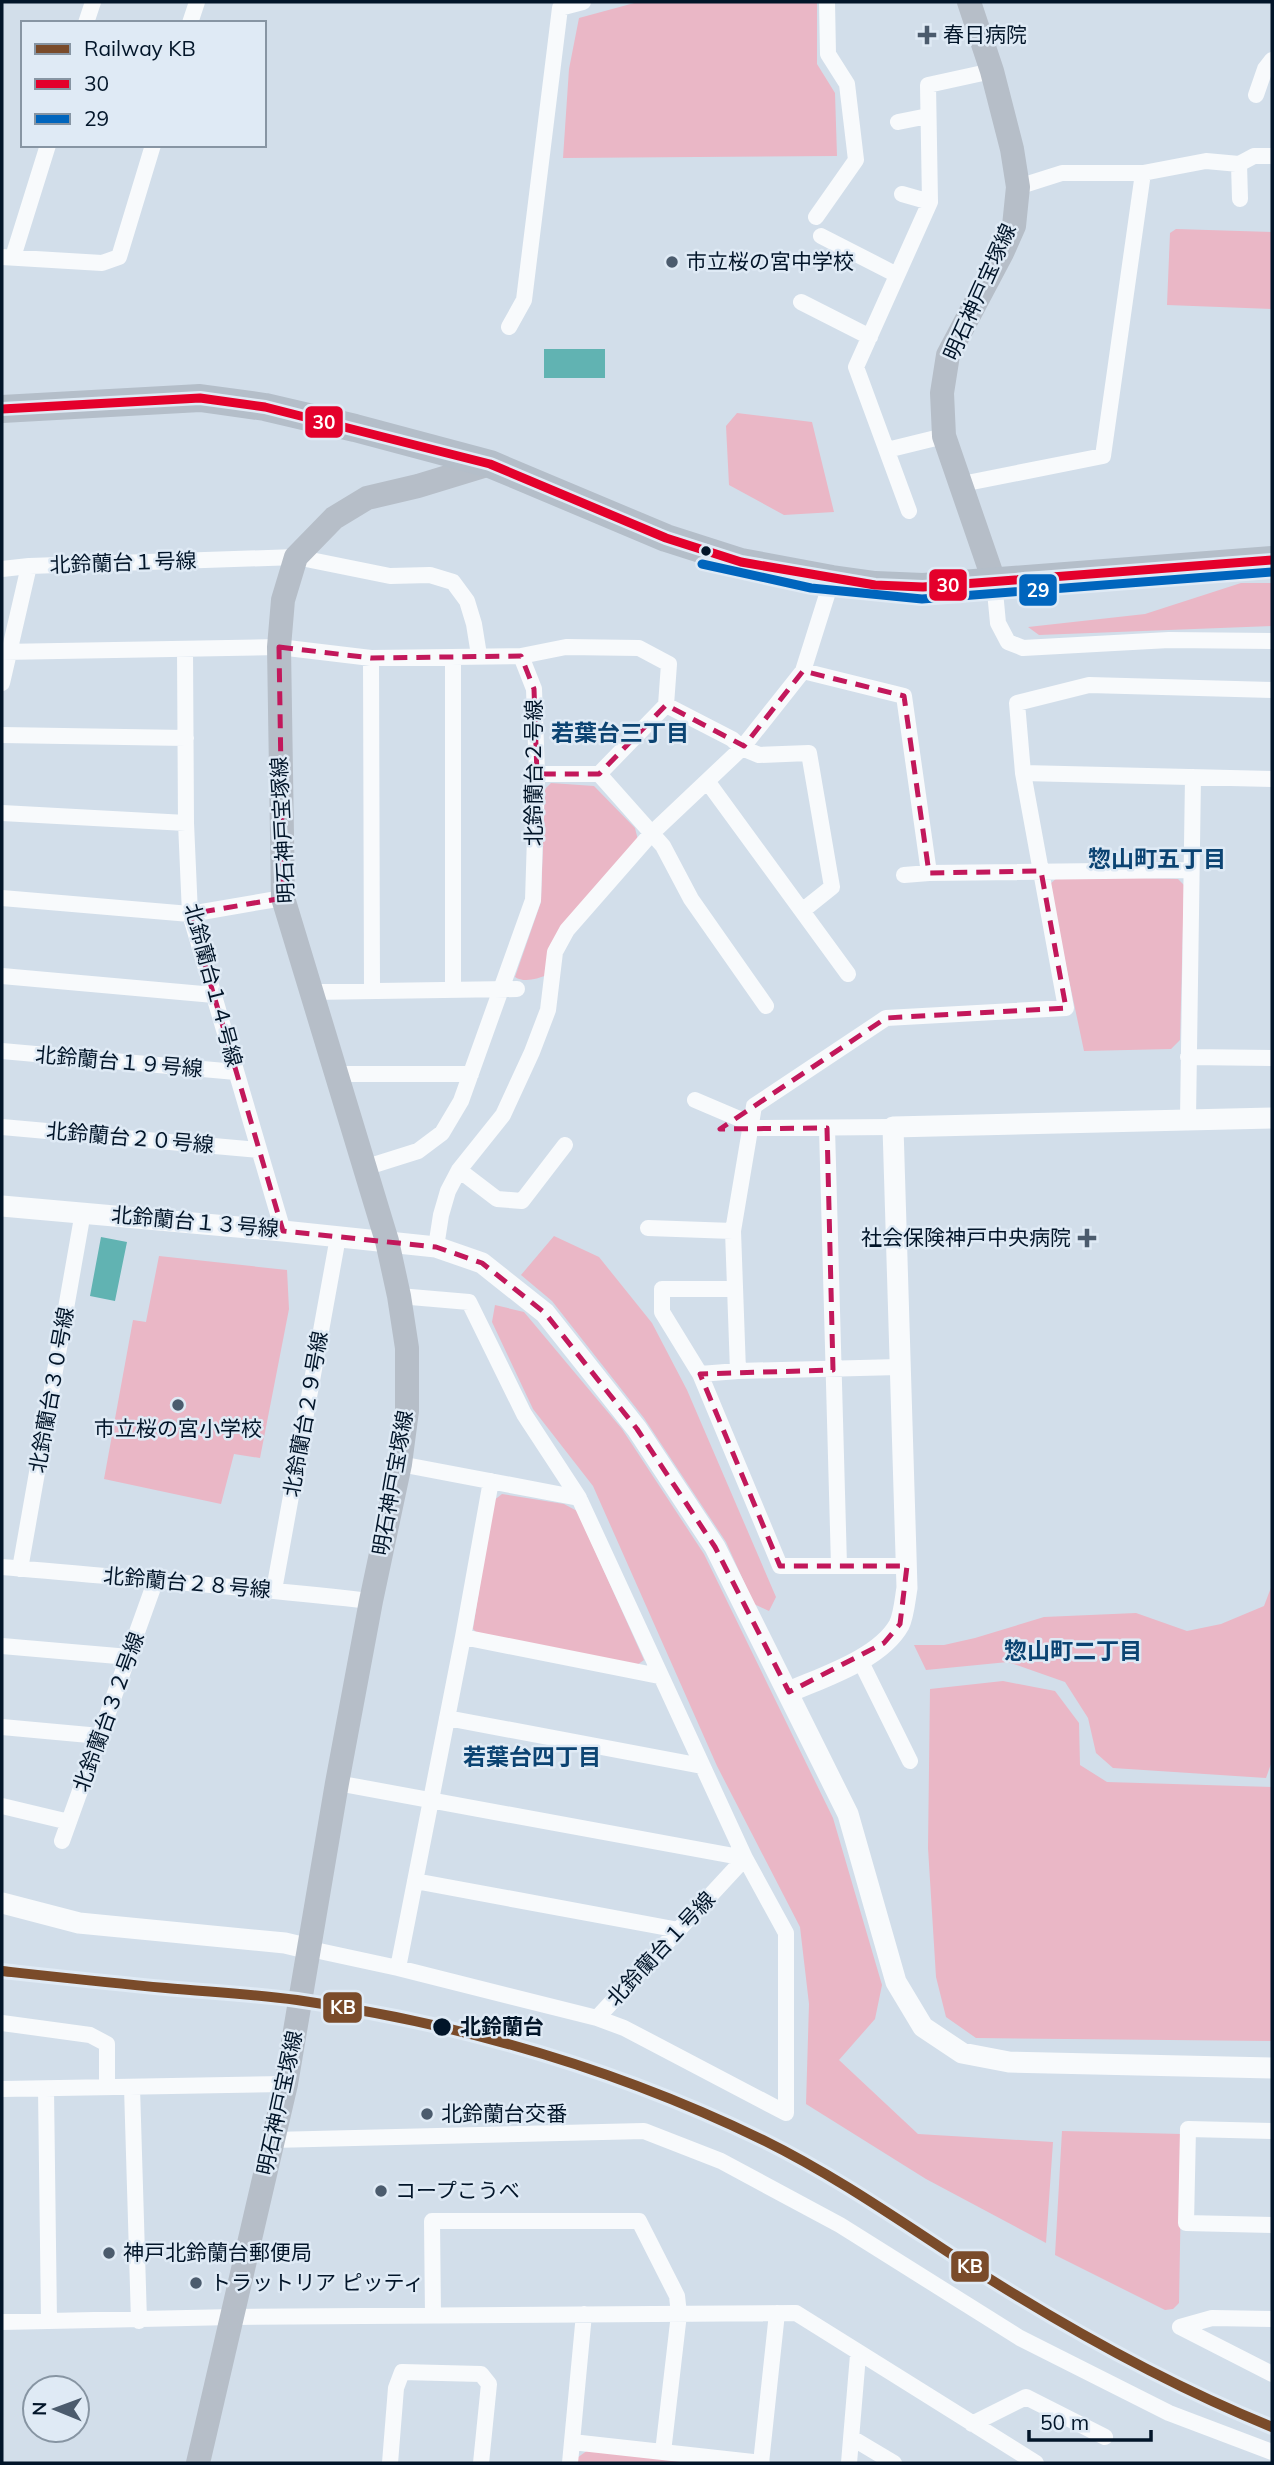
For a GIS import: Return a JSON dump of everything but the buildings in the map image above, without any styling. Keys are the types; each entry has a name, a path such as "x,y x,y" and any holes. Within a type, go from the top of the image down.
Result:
{"highway":[{"path":"2,409 200,398 233,401 355,428 490,464 705,552 741,562 875,585 923,587 1272,560"}],"main road":[{"name":"明石神戸宝塚線","path":"969,2 992,71 1012,149 1018,187 1013,226 1002,253 948,355 942,393 944,436 994,581"},
{"name":"明石神戸宝塚線","path":"198,2463 286,2084 371,1601 400,1464 407,1411 407,1348 387,1241 283,898 279,647 284,600 296,557 334,519 368,498 490,464"}],"street":[{"path":"87,21 93,2"},
{"path":"191,21 197,2"},
{"path":"509,327 524,300 560,8 583,2"},
{"path":"816,217 856,160 847,84 828,54 827,2"},
{"path":"1255,95 1265,69 1272,60"},
{"path":"909,511 856,367 929,202 928,85 992,71"},
{"path":"898,122 928,116"},
{"path":"47,147 7,257 102,263 119,257 152,147"},
{"path":"1018,187 1062,173 1143,173 1206,161 1239,164 1254,156 1272,156"},
{"path":"1239,164 1240,199"},
{"path":"962,484 1103,456 1143,173"},
{"path":"901,194 929,202"},
{"path":"821,236 897,275"},
{"path":"801,302 870,337"},
{"path":"887,450 944,436"},
{"name":"北鈴蘭台１号線","path":"2,683 5,652 29,566 296,557 390,576 430,575 453,582 467,601 479,656"},
{"path":"2,569 29,566"},
{"path":"436,1247 441,1216 449,1191 459,1170 503,1115 548,1010 555,952 567,930 651,834 742,748 803,671 832,579"},
{"path":"994,581 998,624 1008,642 1023,648 1170,640 1272,641"},
{"path":"5,652 279,647 371,658 521,656 566,647 639,648 669,663 666,705 599,774 537,774"},
{"name":"北鈴蘭台１４号線","path":"186,650 186,823 190,914 283,1231"},
{"name":"北鈴蘭台２号線","path":"364,1168 418,1151 442,1133 518,989 533,900 537,774 534,689 521,656"},
{"path":"453,657 453,990"},
{"path":"371,658 372,991"},
{"path":"803,671 904,696 929,873"},
{"path":"738,1371 733,1231 754,1106 886,1018 1066,1008 1023,773 1017,703 1089,685 1272,690"},
{"path":"666,705 759,755 810,753 832,887 802,911"},
{"path":"2,735 186,738"},
{"path":"1023,773 1272,779"},
{"path":"599,774 663,846 691,899 766,1006"},
{"path":"1188,1118 1193,777"},
{"path":"707,781 848,974"},
{"path":"2,813 186,823"},
{"path":"905,875 1191,870"},
{"path":"2,898 190,914 283,898"},
{"path":"2,976 214,995"},
{"path":"310,992 551,987"},
{"name":"北鈴蘭台１９号線","path":"2,1051 236,1072"},
{"path":"1188,1057 1272,1058"},
{"path":"335,1074 471,1074"},
{"path":"695,1100 742,1120 749,1128 1272,1118"},
{"name":"北鈴蘭台２０号線","path":"2,1127 259,1150"},
{"path":"789,1692 860,1660 884,1643 900,1624 907,1588 893,1127"},
{"path":"827,1128 839,1566"},
{"path":"459,1170 497,1199 522,1202 565,1145"},
{"name":"北鈴蘭台１３号線","path":"2,1206 387,1241 436,1247 482,1263 545,1313 637,1429 715,1547 848,1814 896,1982 923,2027 962,2053 1009,2062 1272,2068"},
{"name":"北鈴蘭台３０号線","path":"20,1569 83,1212"},
{"path":"648,1228 733,1231"},
{"name":"北鈴蘭台２９号線","path":"274,1590 338,1237"},
{"path":"734,1289 662,1289 662,1312 700,1374 780,1566 907,1566"},
{"path":"399,1297 469,1301 524,1414 579,1498 745,1858 786,1933 786,2113 624,2028 597,2018"},
{"path":"700,1374 900,1367"},
{"path":"400,1464 579,1498"},
{"path":"398,1968 491,1481"},
{"name":"北鈴蘭台２８号線","path":"2,1567 371,1601"},
{"name":"北鈴蘭台３２号線","path":"62,1841 155,1582"},
{"path":"463,1637 659,1676"},
{"path":"2,1646 129,1657"},
{"path":"860,1660 910,1761"},
{"path":"447,1718 702,1766"},
{"path":"2,1727 100,1736"},
{"path":"338,1783 745,1858"},
{"path":"2,1806 69,1822"},
{"name":"北鈴蘭台１号線","path":"2,1903 79,1923 285,1943 398,1968 597,2018 745,1858"},
{"path":"415,1881 679,1930"},
{"path":"2,2023 90,2035 107,2044 107,2087"},
{"path":"2,2090 286,2084"},
{"path":"132,2087 139,2320"},
{"path":"46,2089 49,2321"},
{"path":"1272,2131 1188,2129 1186,2223 1272,2225"},
{"path":"272,2140 645,2131 721,2161 840,2225 1020,2338 1169,2413 1272,2452"},
{"path":"433,2315 432,2221 639,2221 677,2296 679,2314 663,2452"},
{"path":"572,2442 762,2463 777,2313"},
{"path":"570,2463 584,2314"},
{"path":"2,2322 233,2317 796,2314 1036,2463"},
{"path":"1272,2319 1212,2318 1180,2327 1272,2374"},
{"path":"849,2463 858,2354"},
{"path":"390,2463 396,2388 402,2372 481,2374 489,2385 481,2463"},
{"path":"972,2424 1026,2397 1105,2437"},
{"path":"852,2438 894,2463"}],"highlighted area":[{"path":"279,647 371,658 521,656 534,689 537,774 599,774 666,705 744,746 803,671 904,696 929,873 1041,871 1066,1008 886,1018 720,1129 827,1128 833,1370 700,1374 780,1566 907,1566 900,1624 884,1643 789,1692 715,1547 637,1429 545,1313 482,1263 436,1247 283,1231 190,914 283,898"}],"shaded area":[{"path":"638,2 817,2 817,64 835,93 837,156 563,158 569,69 579,18"},
{"path":"1176,229 1272,232 1272,309 1167,305 1170,233"},
{"path":"544,349 605,349 605,378 544,378"},
{"path":"737,413 812,422 834,512 784,515 729,485 726,426"},
{"path":"1241,583 1272,583 1272,626 1039,635 1028,627 1145,614"},
{"path":"551,783 594,786 635,828 638,840 562,927 550,945 547,975 522,980 515,977 541,902 545,789"},
{"path":"1059,876 1178,879 1184,885 1180,1040 1171,1049 1084,1051 1049,885"},
{"path":"554,1236 599,1257 652,1323 687,1390 776,1597 769,1611 754,1604 726,1542 644,1418 552,1301 521,1275"},
{"path":"101,1237 127,1242 115,1301 90,1296"},
{"path":"159,1256 287,1270 289,1309 260,1458 234,1454 221,1504 104,1479 133,1320 146,1322"},
{"path":"495,1305 524,1312 622,1429 704,1554 833,1818 882,1985 875,2019 839,2060 918,2134 1053,2142 1046,2243 926,2179 806,2104 809,2004 800,1927 717,1766 593,1486 533,1409 492,1322"},
{"path":"502,1494 564,1504 577,1511 644,1660 637,1665 478,1634 473,1629 493,1501"},
{"path":"1272,1585 1272,1761 1266,1778 1113,1768 1096,1753 1088,1718 1065,1682 1008,1662 926,1670 914,1645 944,1645 1044,1617 1136,1613 1187,1631 1221,1624 1264,1606"},
{"path":"1003,1681 1055,1691 1079,1723 1080,1765 1107,1782 1272,1787 1272,2041 976,2038 946,2017 936,1977 928,1848 930,1689"},
{"path":"1062,2131 1182,2134 1179,2303 1173,2309 1165,2310 1055,2255"},
{"path":"588,2450 708,2463 577,2463 577,2458"}],"rail line":[{"name":"KB","path":"2,1971 281,1998 357,2010 536,2052 651,2091 789,2154 1075,2330 1192,2392 1272,2427"}],"transit line":[{"name":"30","path":"2,409 200,398 265,407 490,464 666,538 741,562 875,585 923,587 1272,560"},
{"name":"29","path":"702,564 811,588 922,599 1272,572"}],"place":[{"name":"春日病院","path":"927,35"},
{"name":"市立桜の宮中学校","path":"672,262"},
{"name":"社会保険神戸中央病院","path":"1087,1238"},
{"name":"市立桜の宮小学校","path":"178,1405"},
{"name":"北鈴蘭台","path":"442,2027"},
{"name":"北鈴蘭台交番","path":"427,2114"},
{"name":"コープこうべ","path":"381,2191"},
{"name":"神戸北鈴蘭台郵便局","path":"109,2253"},
{"name":"トラットリア ピッティ","path":"196,2283"}],"district":[{"name":"若葉台三丁目","path":"620,733"},
{"name":"惣山町五丁目","path":"1157,859"},
{"name":"惣山町二丁目","path":"1073,1651"},
{"name":"若葉台四丁目","path":"532,1757"}]}
